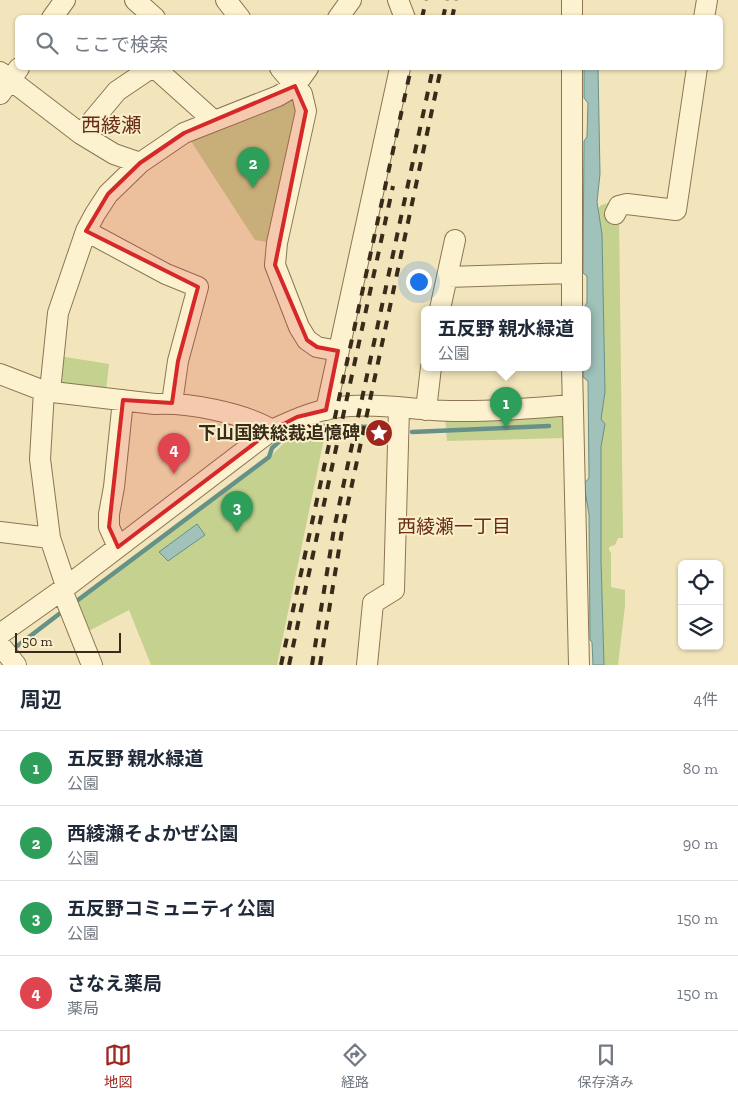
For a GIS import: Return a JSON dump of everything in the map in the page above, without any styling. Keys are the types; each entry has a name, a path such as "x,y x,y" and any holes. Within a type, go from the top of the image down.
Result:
{"street":[{"path":"54,15 65,0"},
{"path":"135,0 152,15"},
{"path":"226,0 238,15"},
{"path":"340,15 351,0"},
{"path":"398,0 404,15"},
{"path":"572,0 572,15"},
{"path":"704,15 707,0"},
{"path":"80,134 117,91 147,70"},
{"path":"157,70 214,121"},
{"path":"282,70 302,94 306,111 277,243 275,265 299,327 307,340 316,347 338,351"},
{"path":"92,665 64,588 50,538 40,459 58,313 86,231 108,194 140,163 184,133 278,96 296,86 307,70"},
{"path":"326,410 400,70"},
{"path":"572,70 572,306"},
{"path":"615,214 619,206 627,204 676,210 697,70"},
{"path":"7,78 80,134 114,154 140,163"},
{"path":"86,231 166,274 198,287 178,361 163,404"},
{"path":"441,306 455,240"},
{"path":"448,277 572,273"},
{"path":"426,410 431,371"},
{"path":"572,371 579,665"},
{"path":"0,374 47,391 197,406 253,421 272,430"},
{"path":"118,548 109,526 109,514 114,486 123,400"},
{"path":"0,634 118,548 272,430 297,417 350,406 482,412 572,405"},
{"path":"367,665 373,603 394,590 399,408"},
{"path":"0,532 50,538"},
{"path":"0,645 16,665"}],"highlighted area":[{"path":"295,86 306,111 275,265 307,340 317,347 338,351 326,410 297,417 272,430 118,547 109,527 123,400 172,403 178,361 198,287 86,231 108,194 140,163 184,133"}],"green space":[{"path":"296,92 303,111 274,243 255,240 187,135"},
{"path":"608,203 615,206 619,214 623,538 618,538 615,545 609,547 611,553 611,587 625,590 618,665 604,665 601,560 601,447 605,424 601,419 605,392 602,234 597,210 601,205"},
{"path":"59,356 109,364 106,390 56,383"},
{"path":"566,411 565,438 447,441 445,417"},
{"path":"304,437 324,439 277,665 151,665 129,610 83,634 71,605 269,458 285,442"}],"water":[{"path":"584,70 598,70 600,174 597,202 602,234 605,392 601,419 605,424 601,447 601,560 604,665 593,665 592,642 590,640 589,515 584,484 589,478 588,381 583,377 583,371 591,371 591,306 585,306 587,303 587,276 583,273 584,141 587,137 588,103 584,98"},
{"path":"197,524 205,535 168,561 159,552"}],"waterway":[{"path":"74,603 269,457 272,448 281,440 324,426 376,427 391,433"},
{"path":"412,432 549,426"},
{"path":"12,650 63,611"}],"railway":[{"path":"423,15 426,0"},
{"path":"444,15 447,0"},
{"path":"453,15 456,0"},
{"path":"281,665 411,70"},
{"path":"312,665 334,529 433,70"},
{"path":"320,665 342,531 441,70"},
{"path":"289,665 393,186"}],"place":[{"name":"西綾瀬そよかぜ公園","path":"253,188"},
{"name":"五反野 親水緑道","path":"506,428"},
{"name":"下山国鉄総裁追憶碑","path":"379,433"},
{"name":"さなえ薬局","path":"174,474"},
{"name":"五反野コミュニティ公園","path":"237,532"}],"district":[{"name":"西綾瀬","path":"111,125"},
{"name":"西綾瀬一丁目","path":"454,526"}]}
